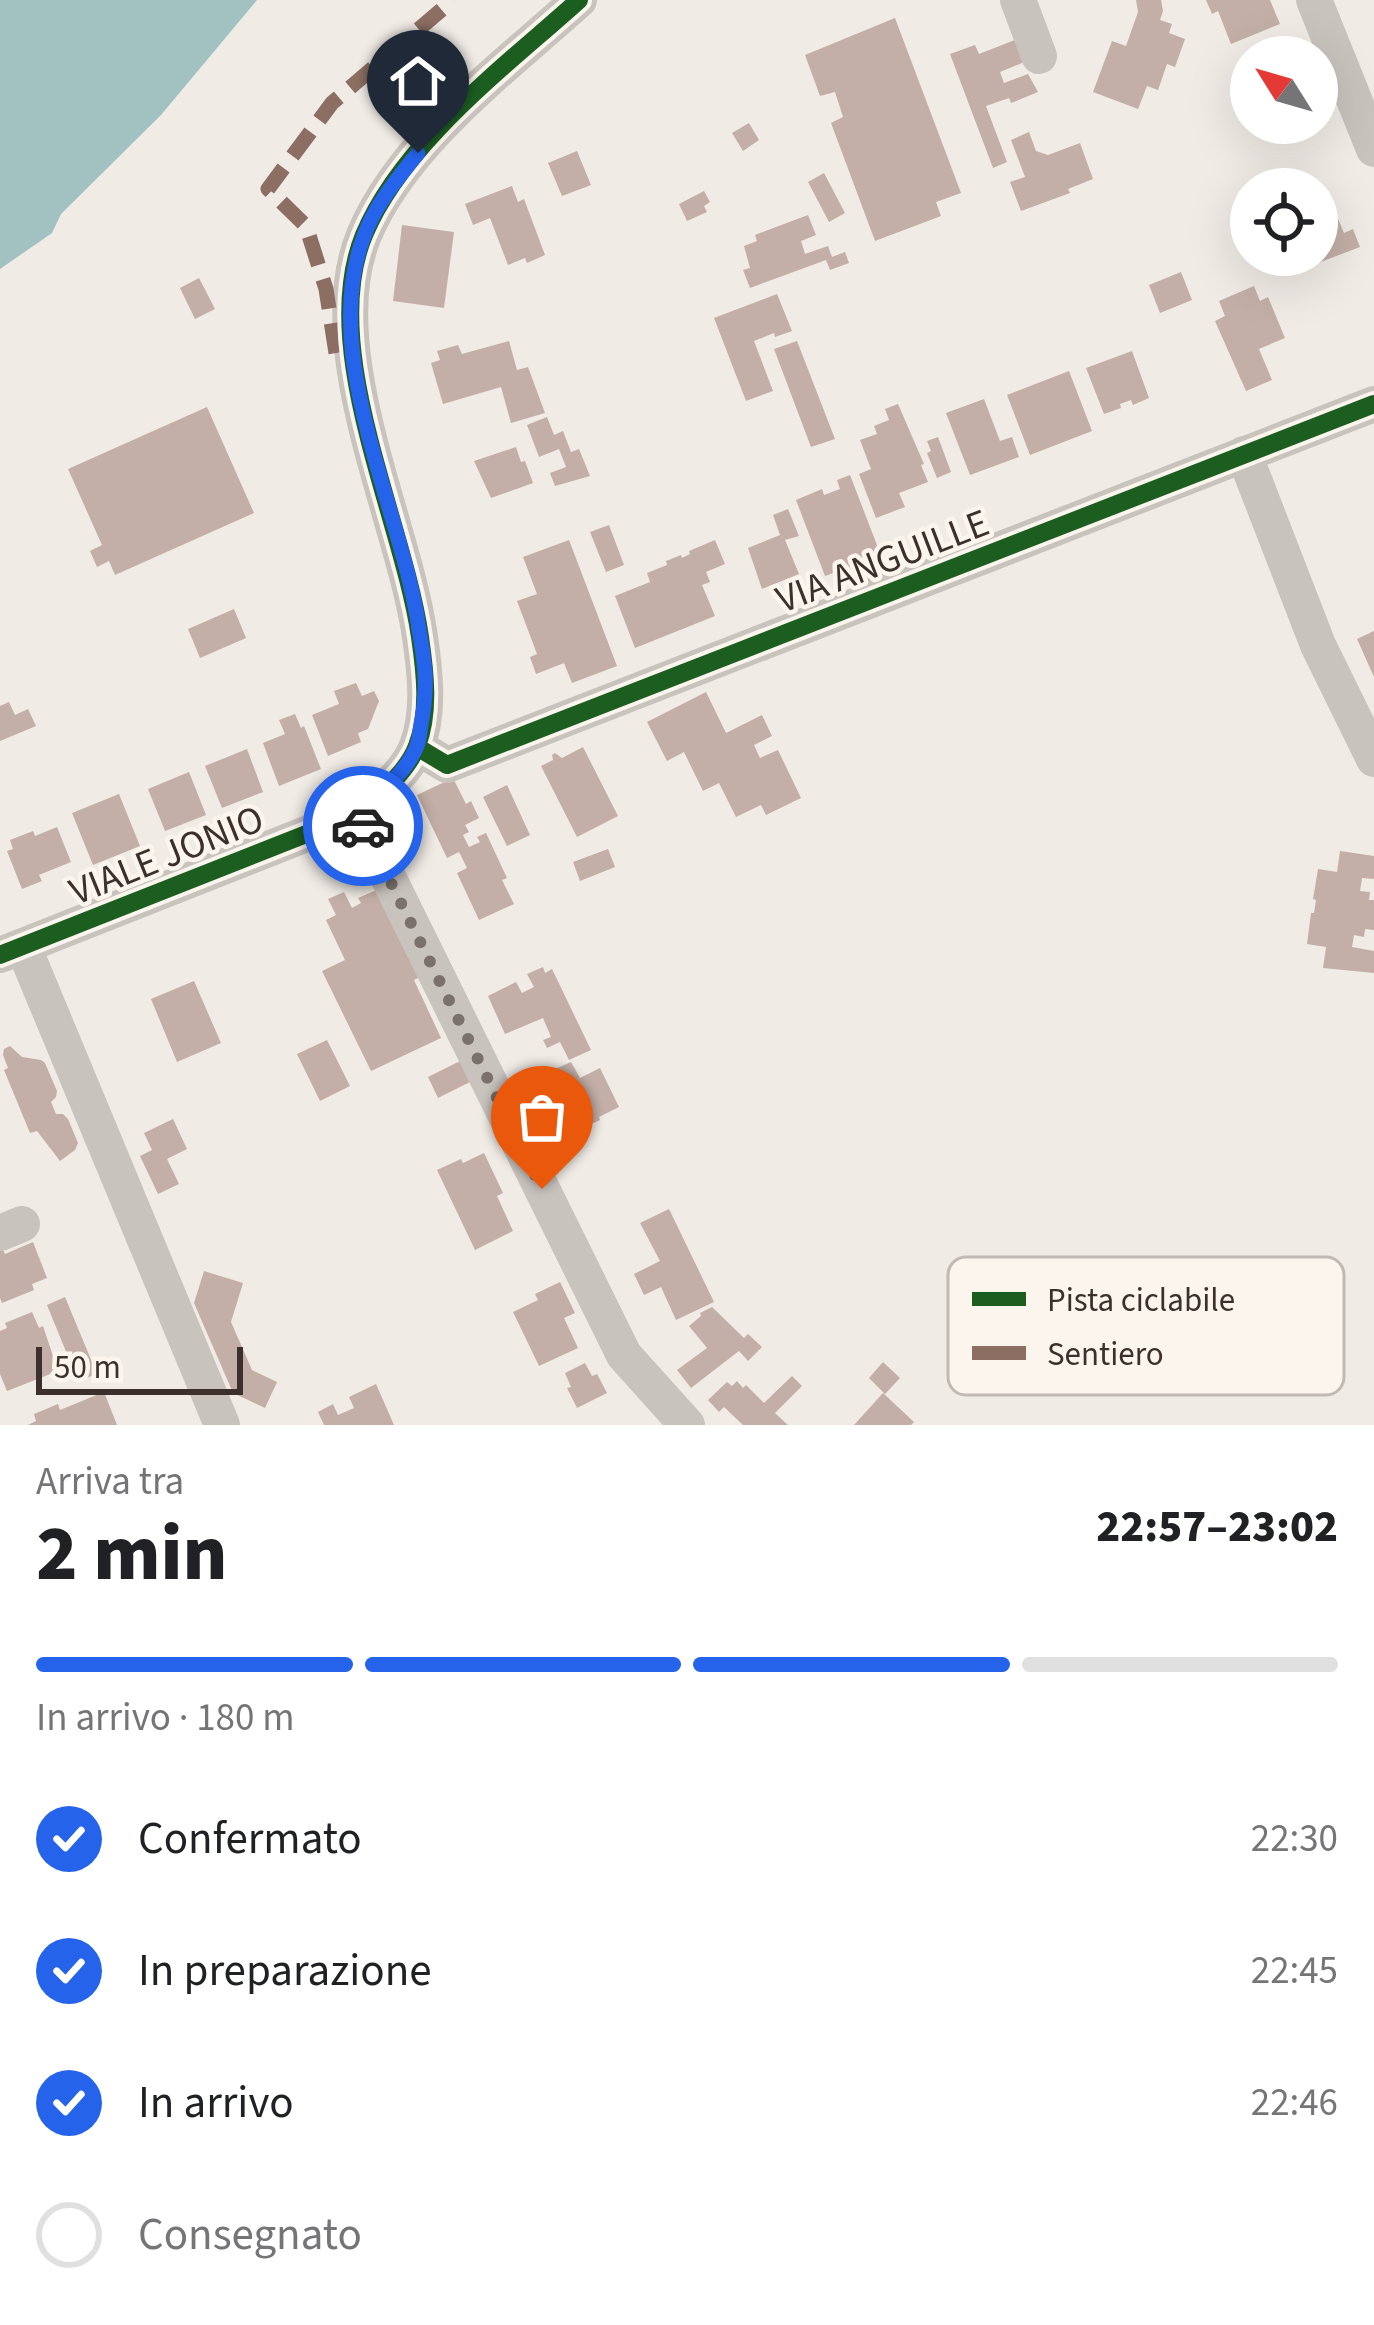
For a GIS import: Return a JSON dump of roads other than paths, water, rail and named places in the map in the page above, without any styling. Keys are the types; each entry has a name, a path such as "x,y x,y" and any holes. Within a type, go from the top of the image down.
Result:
{"street":[{"name":"VIALE JONIO","path":"12,951 357,814 391,783 417,747 427,684 415,599 356,375 353,281 364,236 392,184 444,121 579,0"},
{"path":"1018,0 1039,56"},
{"path":"1314,0 1374,148"},
{"name":"VIA ANGUILLE","path":"417,747 447,765 1374,404"},
{"path":"1244,454 1318,645 1374,759"},
{"path":"357,814 624,1355 687,1425"},
{"path":"12,951 222,1425"}],"water":[{"path":"0,0 257,0 161,115 61,214 52,233 0,269"}]}
